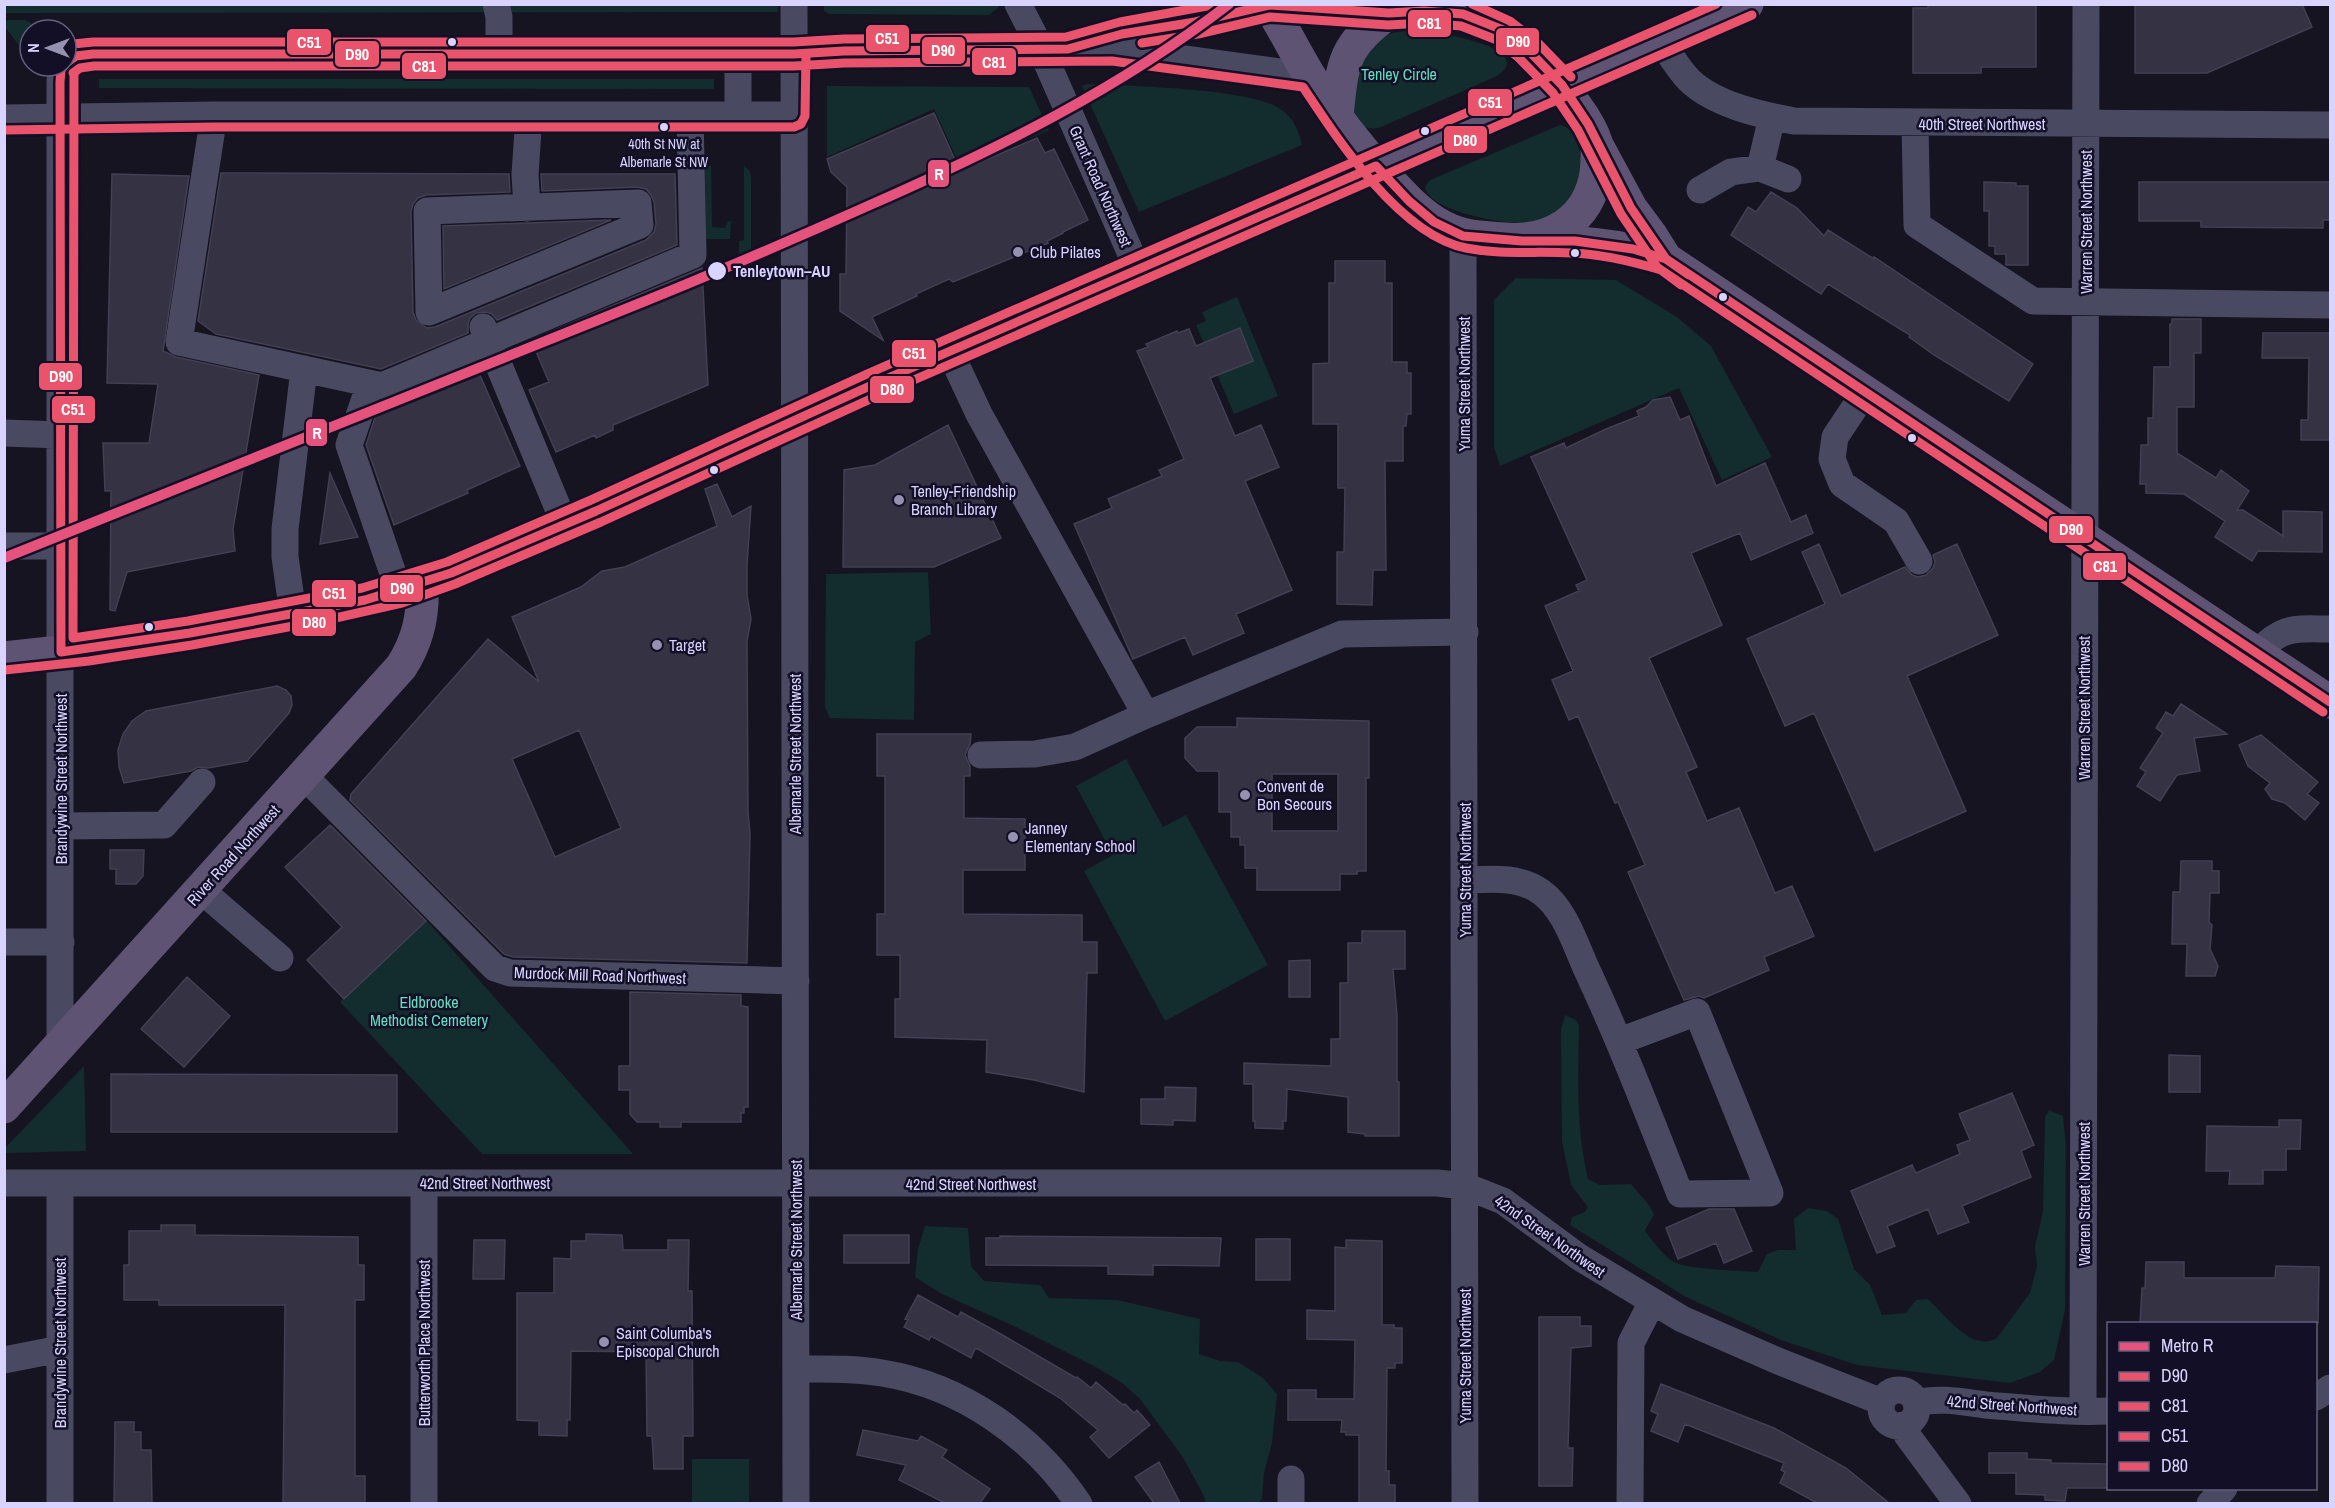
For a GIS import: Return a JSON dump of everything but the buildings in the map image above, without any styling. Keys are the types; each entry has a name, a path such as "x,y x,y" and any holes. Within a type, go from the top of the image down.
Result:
{"main road":[{"path":"4,658 190,633 293,614 410,587 565,525 795,420 1747,4"},
{"path":"1269,5 1389,13 1463,9 1503,30 1527,49 1562,85 1588,124 1631,208 1666,259"},
{"path":"1269,5 1310,76 1346,131 1409,201 1434,222 1463,236 1522,241 1575,241 1634,249 1666,259 2331,702"},
{"path":"1337,117 1341,72 1352,47 1366,29 1389,13"},
{"path":"1522,241 1557,231 1575,218 1588,198 1595,181 1596,143"},
{"name":"River Road Northwest","path":"4,1107 395,675 406,659 421,623 423,603 410,587"}],"street":[{"path":"496,4 499,17 499,55"},
{"name":"Albemarle Street Northwest","path":"794,4 796,1503"},
{"name":"Grant Road Northwest","path":"1018,4 1041,49 1138,270"},
{"name":"Warren Street Northwest","path":"2086,4 2085,538 2096,1411"},
{"path":"1068,49 1122,34 1195,22 1269,5"},
{"name":"40th Street Northwest","path":"1661,42 1690,80 1729,104 1772,117 1820,123 2331,125"},
{"path":"78,56 794,54 844,51 1113,49 1310,76"},
{"path":"738,54 738,115"},
{"name":"Brandywine Street Northwest","path":"60,78 60,1045"},
{"path":"214,115 179,342 382,386 486,334 693,255 690,115"},
{"path":"4,118 214,115 794,115"},
{"path":"527,208 525,174 529,116"},
{"path":"1760,168 1772,117"},
{"path":"1915,124 1917,225 2033,301 2331,305"},
{"path":"1700,190 1731,172 1760,168 1788,179"},
{"path":"638,203 640,225 429,312 426,211 527,208 638,203"},
{"name":"Yuma Street Northwest","path":"1463,236 1466,880 1465,1503"},
{"path":"486,334 565,525"},
{"path":"950,352 979,414 1146,715"},
{"path":"293,614 285,556 285,529 303,369"},
{"path":"370,384 349,445 410,587"},
{"path":"1865,392 1835,437 1832,459 1842,484 1896,521 1919,561"},
{"path":"4,434 61,435"},
{"path":"4,546 61,546"},
{"path":"2257,653 2270,639 2291,629 2331,629"},
{"path":"981,755 1035,754 1075,747 1342,634 1465,632"},
{"name":"Murdock Mill Road Northwest","path":"304,776 495,968 510,973 795,981"},
{"path":"61,826 164,825 202,782"},
{"path":"1466,880 1490,879 1524,883 1541,892 1559,910 1620,1041 1680,1194 1770,1193 1697,1012 1620,1041"},
{"path":"201,890 280,958"},
{"path":"4,942 61,942"},
{"name":"42nd Street Northwest","path":"4,1183 1437,1183 1465,1186 1487,1193 1510,1205 1579,1257 1682,1319 1739,1345 1882,1402 1881,1410 1892,1424 1910,1414 1927,1400 2096,1411"},
{"name":"Brandywine Street Northwest","path":"60,1183 60,1503"},
{"name":"Butterworth Place Northwest","path":"424,1183 424,1503"},
{"path":"1630,1503 1630,1343 1652,1302"},
{"path":"4,1360 60,1349"},
{"path":"795,1369 861,1370 884,1373 910,1379 950,1394 987,1413 1021,1438 1052,1467 1079,1503"},
{"path":"2317,1396 2331,1388"},
{"path":"1910,1414 1907,1435 1958,1503"},
{"path":"2210,1503 2222,1490"}],"green space":[{"path":"778,4 778,12 5,13 4,5"},
{"path":"997,4 999,7 989,15 829,14 824,11 824,5"},
{"path":"18,20 18,44 5,27 5,21"},
{"name":"Tenley Circle","path":"1413,30 1477,42 1504,57 1507,66 1497,76 1381,127 1363,126 1357,120 1354,112 1351,73 1370,47 1382,37"},
{"path":"99,79 714,79 714,89 99,88"},
{"path":"1087,84 1159,87 1219,93 1267,103 1282,110 1290,117 1298,130 1302,145 1139,212 1082,86"},
{"path":"827,86 1029,87 1049,130 961,168 934,109 827,157"},
{"path":"1560,125 1568,128 1575,138 1581,155 1582,169 1567,205 1547,218 1523,223 1473,216 1440,204 1430,196 1425,187 1430,180"},
{"path":"705,166 711,166 712,227 725,228 728,221 731,222 730,239 706,239"},
{"path":"744,166 749,170 751,177 751,260 748,261 739,258 739,241 744,240"},
{"path":"1516,278 1616,280 1677,317 1711,346 1772,457 1722,480 1679,388 1500,466 1494,447 1494,300"},
{"path":"1237,297 1278,396 1234,414 1196,325 1206,321 1202,312"},
{"path":"928,572 931,634 915,642 914,720 830,718 825,707 826,574"},
{"path":"1126,759 1163,827 1186,815 1268,965 1165,1021 1084,871 1113,855 1076,786"},
{"name":"Eldbrooke Methodist Cemetery","path":"427,921 633,1154 482,1154 340,1002"},
{"path":"1565,1015 1576,1020 1579,1026 1578,1083 1581,1141 1588,1179 1600,1185 1631,1184 1654,1215 1645,1230 1658,1248 1671,1260 1690,1266 1758,1272 1767,1254 1778,1250 1796,1250 1794,1219 1808,1208 1827,1211 1838,1219 1854,1269 1870,1285 1882,1315 1906,1313 1916,1300 1928,1299 1960,1330 1978,1340 1988,1341 1997,1338 2030,1293 2037,1266 2035,1247 2043,1211 2045,1117 2049,1110 2063,1116 2066,1146 2065,1310 2054,1360 2040,1372 2010,1383 1857,1365 1781,1340 1686,1297 1570,1225 1572,1217 1585,1212 1588,1207 1571,1185 1562,1141 1561,1029"},
{"path":"84,1066 86,1151 5,1153 5,1148"},
{"path":"925,1226 968,1228 971,1266 984,1281 1040,1285 1049,1298 1117,1300 1200,1319 1199,1354 1220,1361 1238,1362 1263,1378 1277,1394 1272,1443 1264,1473 1262,1499 1258,1503 1206,1503 1182,1456 1140,1399 1122,1383 1094,1366 1016,1327 942,1294 915,1277 918,1249"},
{"path":"692,1459 749,1459 749,1503 692,1503"}],"metro line":[{"name":"R","path":"4,558 674,289 917,184 1010,139 1101,90 1187,35 1229,4"}],"transit line":[{"name":"C51","path":"78,44 794,42 844,39 1066,37 1120,22 1218,4"},
{"name":"C51","path":"1472,4 1510,21 1536,41 1571,77"},
{"name":"C51","path":"74,78 73,638 188,621 362,588 447,562 591,500 867,374 1716,4"},
{"name":"D90","path":"78,56 794,54 844,51 1068,49 1122,34 1195,22 1269,5 1389,13 1424,11 1463,14 1503,30 1527,49 1562,85 1588,124 1631,208 1666,259 1689,275"},
{"name":"D80","path":"5,670 89,661 192,645 331,619 402,603 455,584 601,522 877,396 1752,15"},
{"name":"C81","path":"1142,43 1198,34 1270,17 1388,25 1424,23 1461,26 1497,40 1519,58 1553,93 1578,130 1621,214 1657,267 1681,285"},
{"name":"C81","path":"4,130 214,127 794,127 801,124 805,116 806,54"},
{"name":"C81","path":"78,69 94,66 794,66 844,63 1112,61 1303,87 1334,133 1373,182 1418,225 1441,240 1479,250 1594,255 1661,270 2323,712"},
{"name":"D90","path":"60,78 61,652 190,633 365,600 451,573 596,511 872,385 1376,166 1409,201 1434,222 1463,236 1522,241 1575,241 1633,249 1666,259 2330,702"}],"place":[{"name":"40th St NW at Albemarle St NW","path":"664,127"},
{"name":"Club Pilates","path":"1018,252"},
{"name":"Tenleytown–AU","path":"717,271"},
{"name":"Tenley-Friendship Branch Library","path":"899,500"},
{"name":"Target","path":"657,645"},
{"name":"Convent de Bon Secours","path":"1245,795"},
{"name":"Janney Elementary School","path":"1013,837"},
{"name":"Saint Columba's Episcopal Church","path":"604,1342"}]}
